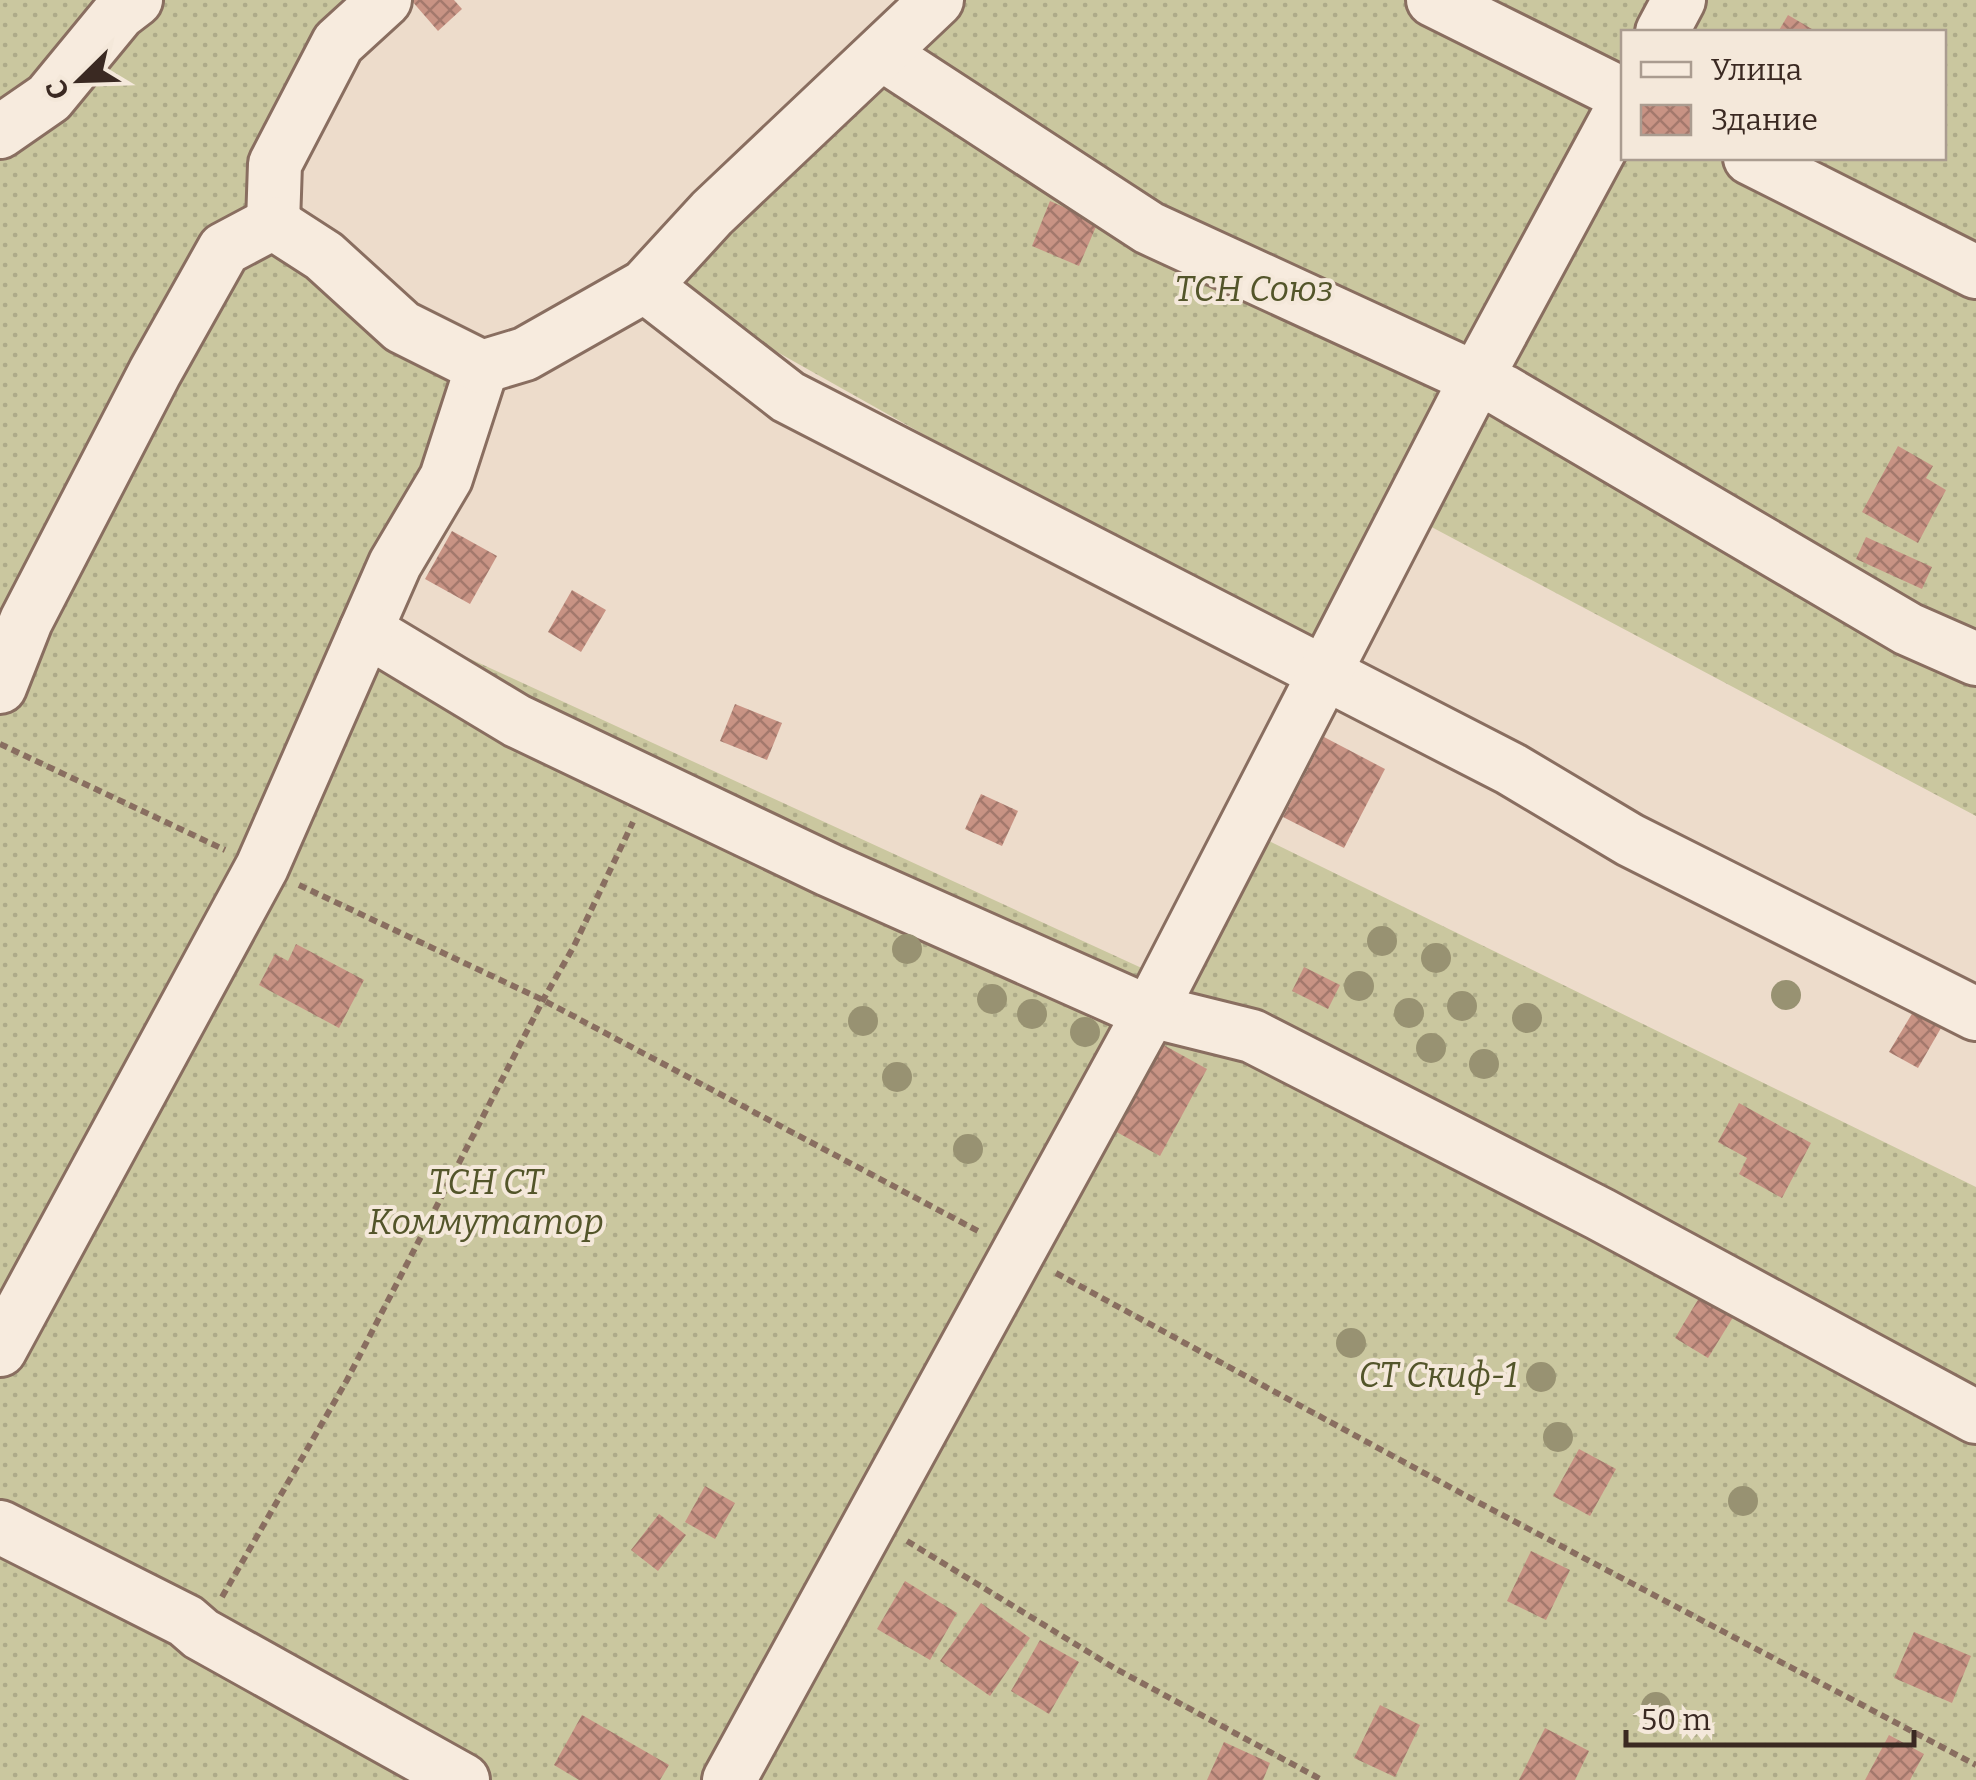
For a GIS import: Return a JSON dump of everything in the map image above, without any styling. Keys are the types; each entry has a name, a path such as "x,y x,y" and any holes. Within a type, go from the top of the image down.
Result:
{"street":[{"path":"0,132 49,98 119,13 136,0"},
{"path":"273,223 274,164 338,43 385,0"},
{"path":"273,223 324,256 402,327 482,367 525,354 645,286 712,213 937,0"},
{"path":"1433,0 1621,94"},
{"path":"1663,30 1679,0"},
{"path":"882,54 1149,228 1503,391 1908,629 1976,659"},
{"path":"729,1780 1151,1010 1476,379 1621,111"},
{"path":"1754,160 1976,272"},
{"path":"0,688 26,621 155,372 224,250 273,223"},
{"path":"645,286 788,397 1511,769 1630,840 1976,1014"},
{"path":"0,1350 262,867 394,564 446,478 482,367"},
{"path":"366,630 517,721 829,870 1151,1010 1252,1036 1600,1214 1976,1418"},
{"path":"0,1527 186,1622 463,1780"}],"path":[{"path":"0,744 542,1000 1976,1765"},
{"path":"201,1634 347,1380 542,1000 574,946 651,785"},
{"path":"872,1520 1116,1668 1322,1780"}],"green space":[{"path":"0,0 374,0 248,205 174,292 0,617"},
{"name":"ТСН Союз","path":"949,0 1976,0 1976,816 1424,523 1348,673 667,290"},
{"name":"ТСН СТ Коммутатор","path":"273,246 493,397 390,622 1146,970 740,1780 0,1780 0,694 243,261"},
{"name":"СТ Скиф-1","path":"1265,839 1976,1187 1976,1780 760,1780"}],"building":[{"path":"411,0 454,0 462,9 438,31"},
{"path":"1788,15 1814,30 1779,30"},
{"path":"1050,201 1098,222 1079,266 1032,246"},
{"path":"1898,446 1933,466 1926,478 1946,490 1918,543 1862,512"},
{"path":"452,531 497,556 470,604 425,579"},
{"path":"1866,537 1932,567 1922,589 1856,559"},
{"path":"572,590 606,610 581,652 548,632"},
{"path":"735,704 782,723 767,760 720,741"},
{"path":"1324,737 1385,769 1344,848 1283,817"},
{"path":"981,794 1018,811 1002,846 965,829"},
{"path":"296,944 364,980 339,1028 259,985 275,954 288,961"},
{"path":"1304,967 1340,985 1328,1009 1292,991"},
{"path":"1913,1012 1941,1028 1918,1068 1889,1052"},
{"path":"1160,1043 1207,1069 1160,1156 1113,1130"},
{"path":"1739,1103 1811,1143 1782,1198 1739,1174 1747,1158 1718,1142"},
{"path":"1702,1293 1735,1314 1708,1358 1675,1338"},
{"path":"1579,1449 1616,1469 1590,1516 1553,1496"},
{"path":"705,1486 735,1503 715,1539 685,1522"},
{"path":"659,1514 686,1535 658,1571 631,1550"},
{"path":"1531,1551 1570,1570 1546,1620 1507,1601"},
{"path":"905,1581 957,1613 930,1660 877,1629"},
{"path":"981,1603 1030,1638 990,1696 940,1661"},
{"path":"1914,1632 1971,1656 1952,1703 1894,1678"},
{"path":"1040,1640 1079,1662 1049,1714 1011,1691"},
{"path":"1380,1705 1420,1725 1395,1777 1354,1758"},
{"path":"582,1715 669,1765 660,1780 579,1780 554,1765"},
{"path":"1545,1728 1589,1751 1575,1780 1519,1780"},
{"path":"1889,1735 1924,1754 1910,1780 1865,1780"},
{"path":"1224,1742 1270,1763 1263,1780 1207,1780"}]}
